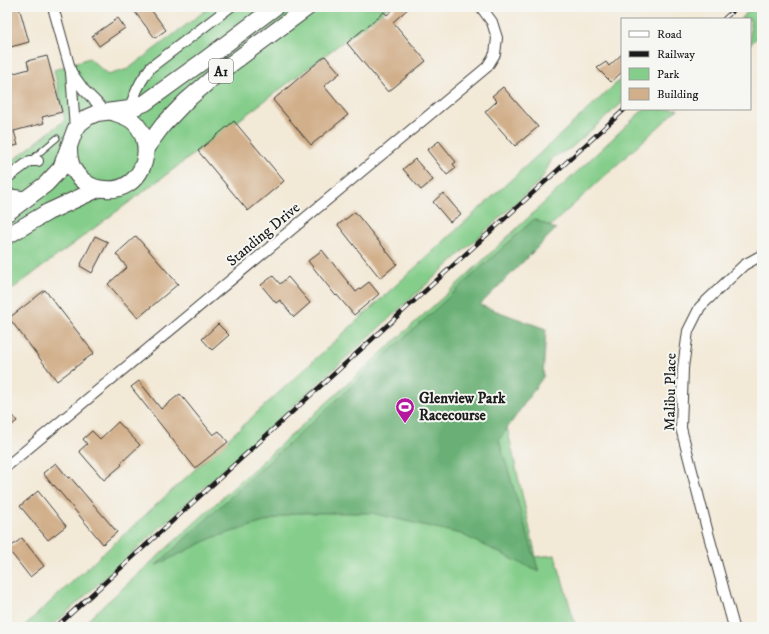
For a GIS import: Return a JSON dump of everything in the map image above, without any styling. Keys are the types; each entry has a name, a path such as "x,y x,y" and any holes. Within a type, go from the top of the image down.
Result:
{"highway":[{"name":"A1","path":"7,213 46,184 61,168 63,142 80,123 97,113 130,109 145,103 275,7"},
{"name":"A1","path":"63,142 72,168 79,178 88,184 98,189 109,190 128,184 136,177 142,168 146,158 146,148 162,125 186,101 216,75 308,7"},
{"path":"109,112 125,116 136,124 143,135 146,148"},
{"name":"A1","path":"7,236 48,212 98,189"}],"street":[{"path":"53,7 72,72 75,130"},
{"path":"130,109 130,105 136,91 151,67 230,7"},
{"name":"Standing Drive","path":"7,466 487,67 495,54 497,38 492,22 481,7"},
{"path":"72,72 84,90 109,112"},
{"path":"7,178 34,161"},
{"path":"7,194 29,197"},
{"name":"Malibu Place","path":"734,627 681,428 683,368 688,330 700,307 744,265 762,255"}],"lane":[{"path":"34,161 63,142"}],"green space":[{"path":"210,7 389,7 7,293 7,165 65,120 54,70 89,58 108,75 128,69"},
{"path":"753,7 762,7 762,33 751,43 751,18 741,18"},
{"path":"621,79 621,104 571,148 553,157 541,180 51,627 23,627"},
{"name":"Glenview Park Racecourse","path":"643,110 677,110 477,293 536,557 555,555 576,627 80,627 464,278"},
{"path":"534,219 556,229 480,305 546,329 543,377 499,440 539,572 461,534 372,513 294,513 212,538 155,566"}],"building":[{"path":"7,7 19,7 29,42 7,48"},
{"path":"131,7 149,7 166,30 155,38"},
{"path":"396,7 410,7 393,22 426,61 388,92 347,43 384,12 387,15"},
{"path":"118,18 125,28 99,46 92,36"},
{"path":"621,55 621,73 611,82 597,68 606,62 609,66"},
{"path":"47,56 62,112 42,117 44,123 14,131 18,145 7,148 7,75 29,69 27,61"},
{"path":"325,56 340,73 324,86 348,115 311,145 273,100"},
{"path":"503,87 538,127 515,146 485,112 497,101 492,96"},
{"path":"234,121 284,181 248,211 198,151"},
{"path":"439,141 456,162 453,164 456,168 447,175 427,150"},
{"path":"415,159 433,180 421,190 403,169"},
{"path":"443,193 461,214 450,222 433,202"},
{"path":"355,212 397,264 380,278 338,225"},
{"path":"95,236 108,242 92,273 80,266"},
{"path":"136,236 178,284 138,318 108,284 127,267 116,254"},
{"path":"322,250 356,292 369,282 379,294 354,315 337,295 336,296 308,261"},
{"path":"273,276 280,284 288,277 310,303 294,317 280,300 276,303 261,285"},
{"path":"45,290 94,353 57,381 9,318"},
{"path":"218,324 229,335 212,350 202,339"},
{"path":"139,381 161,409 180,394 213,435 219,431 228,442 195,468 131,387"},
{"path":"7,408 17,421 7,429"},
{"path":"118,422 140,445 121,463 122,465 104,480 79,451 87,444 83,439 92,431 100,439"},
{"path":"56,463 68,478 70,477 117,532 103,544 43,473"},
{"path":"38,491 66,526 48,540 20,506"},
{"path":"22,538 44,566 30,577 8,549"}],"railway":[{"path":"725,18 737,7"},
{"path":"56,627 624,110"}],"place":[{"name":"Glenview Park Racecourse","path":"405,424"}]}
